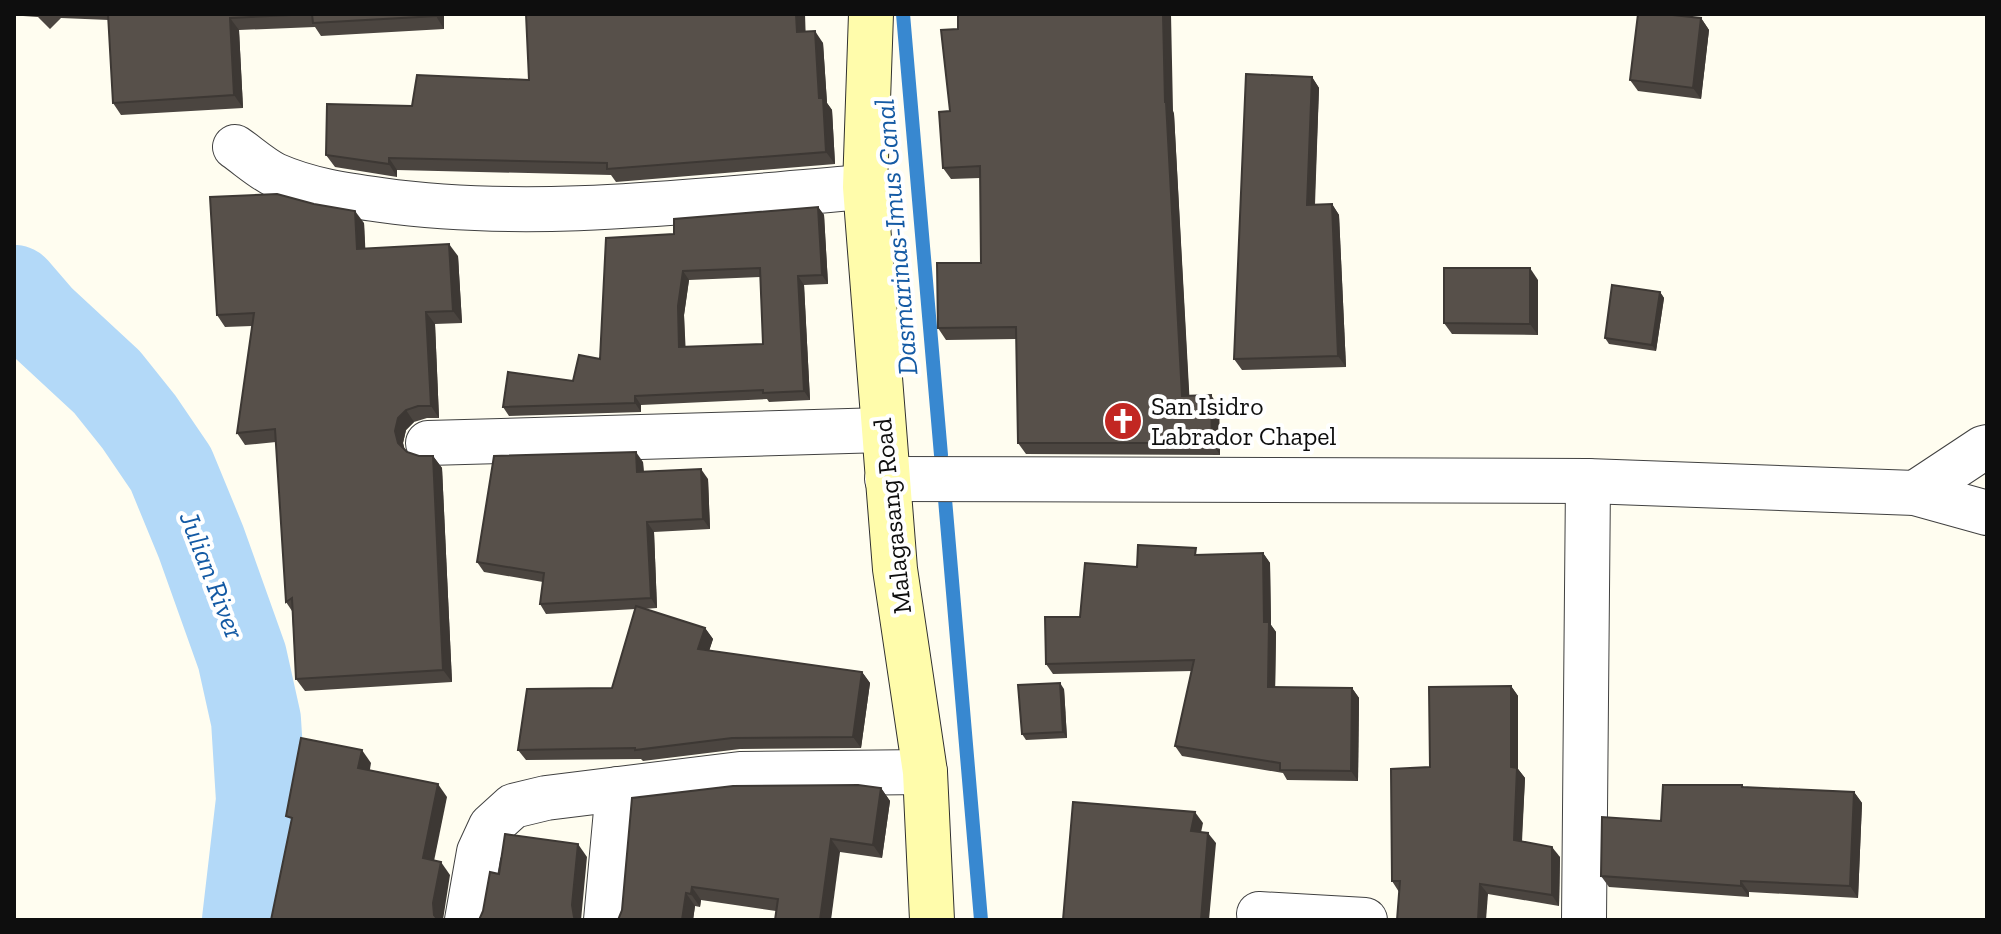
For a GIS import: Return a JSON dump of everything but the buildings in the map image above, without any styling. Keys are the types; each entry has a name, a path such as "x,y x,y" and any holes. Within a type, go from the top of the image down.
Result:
{"main road":[{"name":"Malagasang Road","path":"871,14 865,187 895,569 925,772 932,920"}],"street":[{"path":"235,147 273,174 326,192 436,206 609,207 865,187"},
{"path":"428,443 883,430"},
{"path":"1915,493 1987,447"},
{"path":"887,479 1588,481 1915,493 1987,513"},
{"path":"1584,920 1588,481"},
{"path":"467,920 479,852 491,826 513,806 546,798 740,774 925,772"},
{"path":"606,920 618,789"},
{"path":"1259,914 1365,920"}],"waterway":[{"name":"Dasmarinas-Imus Canal","path":"903,14 941,455"},
{"name":"Julian River","path":"14,290 39,319 107,382 139,422 171,469 201,542 242,657 256,720 261,800 247,920"},
{"name":"Dasmarinas-Imus Canal","path":"945,499 981,920"}],"place":[{"name":"San Isidro Labrador Chapel","path":"1123,421"}]}
